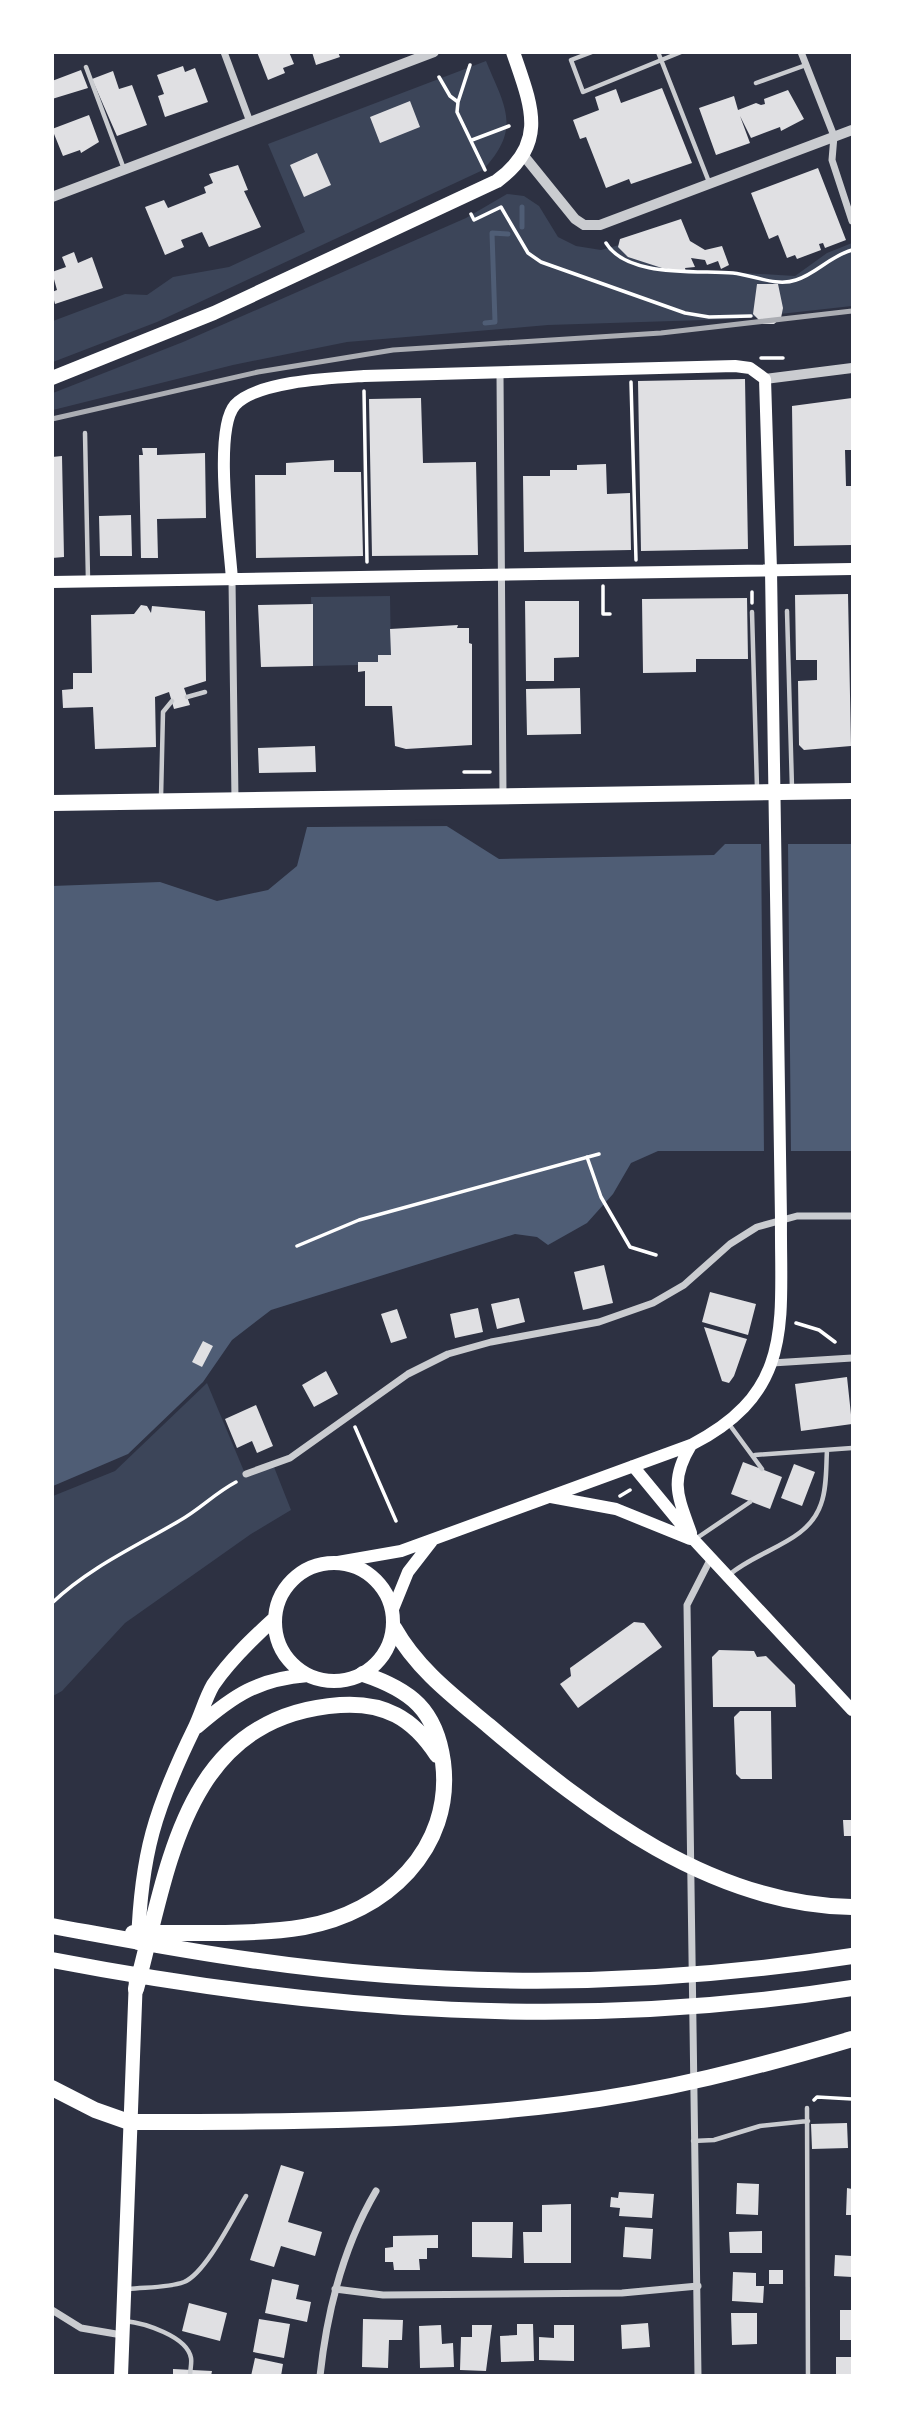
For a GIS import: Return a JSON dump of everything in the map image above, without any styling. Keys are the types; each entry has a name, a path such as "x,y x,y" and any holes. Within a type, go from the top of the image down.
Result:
{"highway":[{"path":"52,803 852,791"},
{"path":"394,1628 420,1667 512,1746 664,1854 760,1894 852,1908"},
{"path":"99,1934 304,1927 343,1916 373,1902 418,1864 438,1824 443,1798 443,1762 433,1722 420,1704 391,1683 363,1674"},
{"path":"135,1989 184,1817 200,1786 221,1759 248,1736 275,1720 305,1709 356,1704 381,1707 401,1715 424,1734 443,1762"},
{"path":"52,1926 250,1960 384,1974 497,1981 591,1981 725,1973 852,1956"},
{"path":"52,1960 246,1991 439,2010 586,2014 726,2006 852,1989"},
{"path":"54,2089 95,2110 130,2122 457,2115 564,2104 720,2076 852,2039"}],"main road":[{"path":"52,378 214,313 485,188 512,170 524,156 531,133 531,112 513,52"},
{"path":"232,580 227,533 224,438 229,416 237,403 280,386 364,376 735,366 750,368 765,379 771,570 780,1300 772,1363 756,1397 729,1424 691,1445 401,1551 319,1563 302,1571 288,1584 278,1600 274,1619 276,1636 283,1652 308,1675"},
{"path":"52,582 852,569"},
{"path":"691,1445 681,1462 676,1481 677,1495 694,1540"},
{"path":"633,1466 727,1577 852,1710"},
{"path":"550,1497 616,1509 694,1540"},
{"path":"393,1609 408,1572 435,1538"},
{"path":"193,1731 240,1692 282,1677 308,1675 326,1681 345,1680 363,1674 378,1662 389,1646 394,1628 393,1609 386,1591 373,1576 357,1566 338,1562"},
{"path":"121,2375 139,1903 147,1847 162,1797 212,1688 246,1645 274,1619"}],"street":[{"path":"224,52 250,122"},
{"path":"52,197 434,52"},
{"path":"801,52 834,136 832,160 852,221"},
{"path":"524,156 575,219 584,225 600,225 852,130"},
{"path":"765,379 852,368"},
{"path":"500,374 503,797"},
{"path":"232,580 240,802"},
{"path":"246,1474 290,1458 408,1374 448,1354 491,1342 599,1322 653,1303 684,1285 730,1244 757,1227 797,1216 852,1216"},
{"path":"772,1363 852,1358"},
{"path":"698,2375 687,1605 710,1558"},
{"path":"320,2375 335,2289 355,2226 376,2191"},
{"path":"335,2289 383,2295 611,2293 698,2286"},
{"path":"52,2311 81,2328 123,2328"}],"lane":[{"path":"592,52 571,60 583,92 681,52"},
{"path":"657,52 709,183"},
{"path":"756,83 806,65"},
{"path":"86,67 124,170"},
{"path":"85,433 88,581"},
{"path":"787,611 792,792"},
{"path":"752,612 757,792"},
{"path":"187,697 205,692"},
{"path":"161,803 163,712 172,701"},
{"path":"729,1424 755,1455 762,1469"},
{"path":"755,1455 852,1448"},
{"path":"727,1577 746,1560 786,1542 815,1519 822,1502 827,1450"},
{"path":"694,1540 750,1502"},
{"path":"807,2108 808,2375"},
{"path":"693,2141 714,2140 760,2126 808,2121"},
{"path":"124,2289 177,2284 188,2280 206,2259 246,2196"},
{"path":"123,2328 157,2328 187,2350 191,2357 190,2375"}],"path":[{"path":"470,65 457,112 485,170"},
{"path":"439,77 450,96 458,102"},
{"path":"471,140 509,126"},
{"path":"471,214 474,220 500,207 528,253 541,262 684,313 751,316"},
{"path":"606,243 620,255 653,268 732,273 768,282 795,281 829,259 852,250"},
{"path":"753,358 783,358"},
{"path":"631,370 636,573"},
{"path":"364,376 368,578"},
{"path":"604,573 603,614 610,614"},
{"path":"464,772 480,772"},
{"path":"298,1246 359,1220 599,1154"},
{"path":"587,1157 600,1197 630,1247 656,1255"},
{"path":"796,1323 819,1330 835,1342"},
{"path":"349,1414 396,1521"},
{"path":"52,1602 79,1578 183,1519 213,1494 246,1474"},
{"path":"617,1488 621,1494"},
{"path":"807,2108 817,2097 852,2099"}],"shaded area":[{"path":"486,61 504,105 506,129 503,142 483,170 157,322 53,362 53,321 125,294 147,295 173,277 229,267 305,232 268,144"},
{"path":"507,194 524,196 539,206 558,237 576,246 601,250 623,244 679,269 795,276 827,253 852,243 852,306 736,319 548,325 347,342 233,365 53,410 53,393 183,342 466,218"},
{"path":"390,596 391,655 378,655 378,662 358,662 358,665 313,666 311,597"},
{"path":"442,823 499,859 714,855 725,844 852,844 852,1151 658,1151 631,1163 613,1194 587,1223 548,1245 537,1237 515,1234 271,1310 232,1340 203,1382 128,1454 53,1486 52,886 160,882 217,901 268,890 297,866 307,827"},
{"path":"207,1383 246,1476 274,1467 291,1510 251,1534 125,1623 62,1691 53,1696 53,1496 115,1471"}],"pier":[{"path":"442,819 454,826 303,827 306,824"},
{"path":"761,841 788,842 791,1155 764,1155"}],"building":[{"path":"257,52 289,52 294,64 283,68 285,73 268,80"},
{"path":"312,52 338,52 340,57 316,65"},
{"path":"183,66 185,72 195,68 208,102 165,117 158,96 164,94 157,75"},
{"path":"81,70 88,88 52,99 52,81"},
{"path":"113,71 119,89 132,85 147,125 117,136 92,79"},
{"path":"662,88 692,163 631,184 629,179 606,188 586,137 580,139 573,120 599,110 595,97 616,89 621,103"},
{"path":"788,90 804,119 781,131 780,127 751,138 740,116 750,143 716,155 699,108 734,96 738,110 756,103 765,104 764,99"},
{"path":"410,101 420,127 380,143 370,117"},
{"path":"89,115 99,142 81,153 80,150 63,156 52,129"},
{"path":"317,153 331,185 304,197 290,165"},
{"path":"238,165 248,190 244,191 261,227 209,247 202,232 181,240 184,247 165,255 145,207 164,200 168,208 206,193 204,187 213,183 209,174"},
{"path":"818,168 846,240 825,248 823,243 819,244 821,250 797,259 795,255 787,258 778,235 769,239 751,193"},
{"path":"681,219 690,241 705,250 722,246 729,265 721,269 718,261 707,265 705,260 691,258 695,267 685,268 686,272 662,268 628,257 618,247 620,239"},
{"path":"74,252 78,263 92,257 103,288 55,304 52,292 57,290 52,272 66,267 62,257"},
{"path":"757,284 778,284 783,308 781,318 774,324 763,324 753,314"},
{"path":"745,379 748,549 641,551 638,381"},
{"path":"421,398 423,463 476,462 478,555 372,556 369,399"},
{"path":"852,398 852,450 845,450 846,486 852,486 852,545 794,546 792,406"},
{"path":"142,448 157,448 157,455 205,453 206,518 157,519 158,558 141,558 139,455 143,455"},
{"path":"62,456 64,557 52,558 52,457"},
{"path":"334,460 334,472 361,472 363,556 256,558 255,475 286,475 286,463"},
{"path":"606,464 607,494 630,493 631,550 524,552 523,476 550,476 550,470 577,470 577,465"},
{"path":"131,515 132,556 100,556 99,516"},
{"path":"848,594 851,746 804,750 799,745 798,681 817,680 817,660 796,660 795,595"},
{"path":"747,598 748,659 696,659 696,672 643,673 642,599"},
{"path":"525,601 579,601 579,657 554,658 554,681 526,681"},
{"path":"313,604 313,666 261,667 258,605"},
{"path":"141,605 147,606 151,613 152,606 205,611 206,681 184,688 190,705 174,709 169,692 155,697 156,747 95,749 93,707 63,708 62,690 73,689 73,673 92,673 91,615 134,614"},
{"path":"458,625 457,628 469,628 469,643 472,644 472,745 406,749 395,746 392,706 365,706 365,671 358,672 358,662 378,662 378,655 391,655 390,629"},
{"path":"580,688 581,734 527,735 526,689"},
{"path":"315,746 316,772 259,773 258,748"},
{"path":"604,1265 613,1303 583,1310 574,1272"},
{"path":"710,1292 756,1304 748,1335 702,1322"},
{"path":"519,1298 525,1322 497,1329 491,1304"},
{"path":"478,1308 483,1332 455,1338 450,1314"},
{"path":"397,1309 407,1338 391,1343 381,1314"},
{"path":"704,1327 747,1339 729,1383 722,1381"},
{"path":"203,1341 213,1346 202,1367 192,1362"},
{"path":"326,1371 338,1394 314,1407 302,1385"},
{"path":"847,1377 852,1424 801,1431 795,1384"},
{"path":"256,1405 273,1446 257,1453 252,1441 237,1448 225,1419"},
{"path":"743,1462 782,1477 770,1509 731,1494"},
{"path":"794,1464 815,1472 802,1506 781,1498"},
{"path":"634,1622 644,1623 662,1647 578,1708 560,1684 571,1676 570,1668"},
{"path":"719,1650 754,1651 757,1657 766,1656 795,1685 796,1707 713,1707 712,1657"},
{"path":"740,1711 771,1711 772,1779 741,1779 736,1774 734,1717"},
{"path":"843,1820 852,1820 852,1836 844,1836"},
{"path":"847,2123 848,2148 812,2149 811,2124"},
{"path":"281,2165 304,2172 288,2222 322,2232 315,2256 281,2246 274,2267 250,2260"},
{"path":"737,2183 759,2184 758,2215 736,2214"},
{"path":"847,2188 852,2189 852,2215 846,2215"},
{"path":"619,2192 654,2194 652,2218 619,2216 620,2208 610,2207 611,2197 618,2198"},
{"path":"571,2204 571,2263 524,2263 523,2232 542,2232 542,2205"},
{"path":"472,2222 513,2222 512,2258 472,2257"},
{"path":"625,2227 653,2229 651,2259 623,2257"},
{"path":"762,2231 762,2253 730,2253 729,2232"},
{"path":"438,2235 438,2248 427,2248 427,2259 419,2259 420,2270 394,2270 393,2262 385,2262 385,2248 393,2247 393,2236"},
{"path":"835,2255 852,2256 852,2277 834,2276"},
{"path":"769,2270 783,2270 783,2284 769,2284"},
{"path":"733,2272 756,2273 756,2286 764,2286 763,2303 732,2301"},
{"path":"272,2279 299,2285 296,2299 311,2302 307,2322 265,2313"},
{"path":"189,2303 227,2313 220,2341 182,2331"},
{"path":"840,2310 852,2310 852,2340 840,2340"},
{"path":"731,2313 757,2313 757,2344 732,2345"},
{"path":"259,2319 290,2324 284,2358 253,2352"},
{"path":"363,2319 403,2320 402,2340 389,2340 388,2368 362,2367"},
{"path":"648,2323 650,2347 622,2349 621,2325"},
{"path":"517,2324 533,2324 534,2361 501,2362 500,2336 517,2335"},
{"path":"441,2325 442,2344 453,2343 454,2367 420,2368 419,2326"},
{"path":"472,2325 492,2325 486,2371 460,2370 461,2337 472,2337"},
{"path":"554,2325 574,2325 574,2361 539,2360 539,2337 554,2338"},
{"path":"836,2357 852,2357 852,2376 836,2376"},
{"path":"255,2358 283,2364 281,2376 251,2376"},
{"path":"173,2369 212,2371 211,2376 173,2376"}],"waterway":[{"path":"522,207 522,227"},
{"path":"485,323 495,322 492,233 508,234"}],"railway":[{"path":"52,419 258,372 393,350 661,333 852,311"}]}
